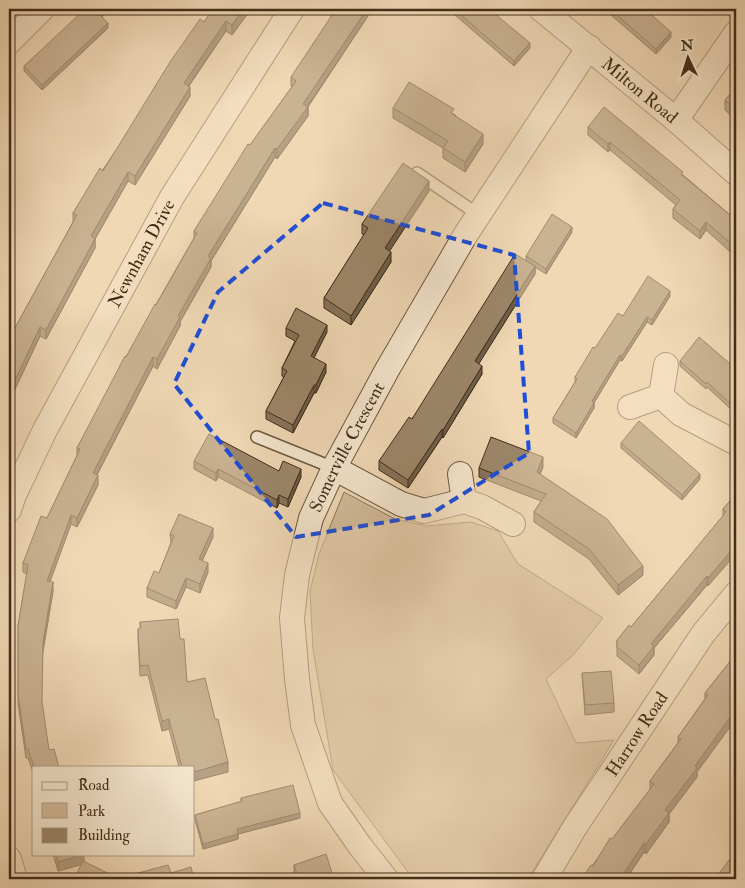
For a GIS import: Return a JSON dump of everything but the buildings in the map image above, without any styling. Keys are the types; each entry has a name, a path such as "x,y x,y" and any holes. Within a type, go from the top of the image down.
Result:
{"street":[{"path":"9,42 42,9"},
{"name":"Newnham Drive","path":"9,510 14,495 45,430 172,197 292,9"},
{"name":"Milton Road","path":"541,9 676,120 736,173"},
{"path":"676,120 736,33"},
{"name":"Somerville Crescent","path":"386,879 330,803 303,725 292,618 297,575 311,518 334,468 387,370 479,215 588,47"},
{"path":"661,396 666,364"},
{"path":"630,407 661,396"},
{"path":"661,396 680,414 736,443"},
{"path":"334,468 401,504 424,511 464,501 499,515 514,524"},
{"path":"460,474 464,501"},
{"name":"Harrow Road","path":"544,879 575,827 692,650 736,594"},
{"path":"9,859 16,879"}],"lane":[{"path":"409,168 479,215"},
{"path":"257,437 334,468"}],"highlighted area":[{"path":"323,203 514,255 529,453 429,515 296,537 174,384 218,292"}],"green space":[{"path":"344,492 395,519 427,526 471,522 498,531 518,564 603,618 574,654 546,679 576,743 614,740 528,879 413,879 333,770 313,649 310,591 319,554"}]}
